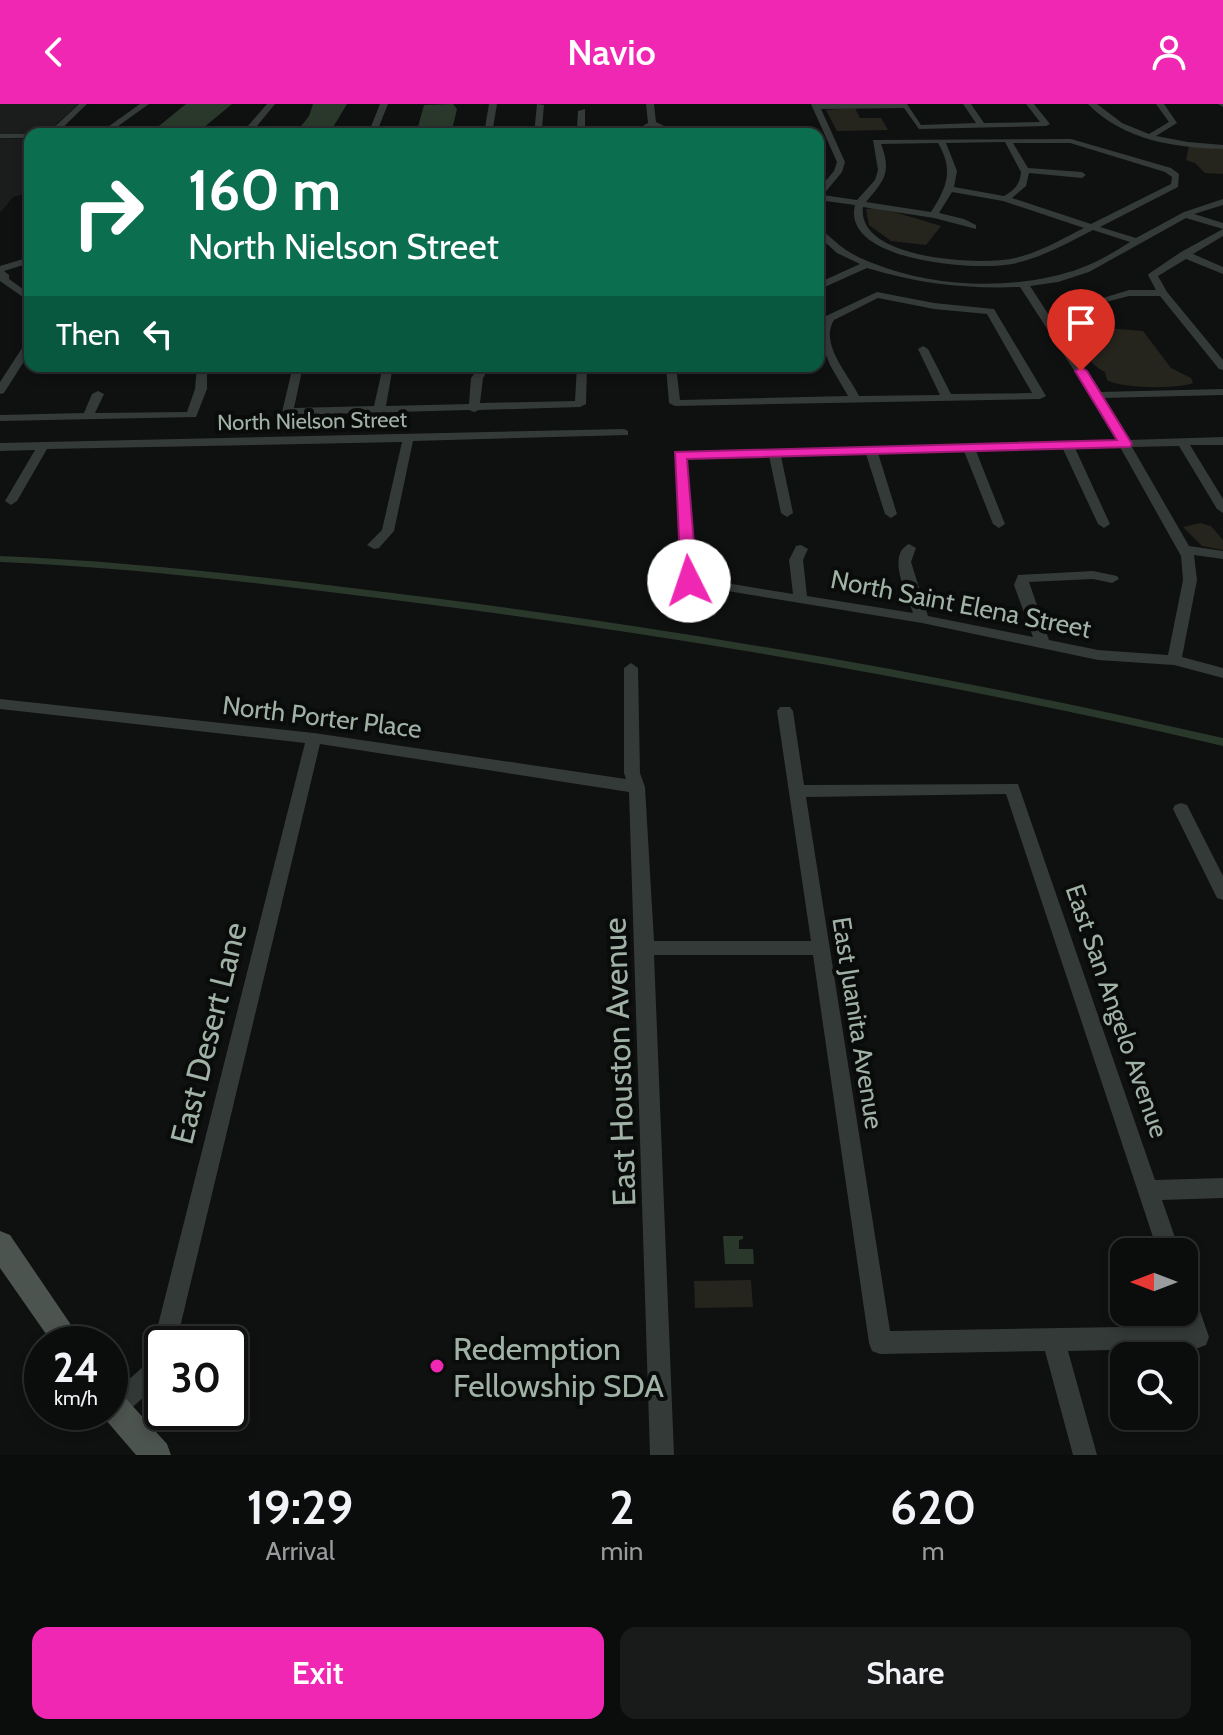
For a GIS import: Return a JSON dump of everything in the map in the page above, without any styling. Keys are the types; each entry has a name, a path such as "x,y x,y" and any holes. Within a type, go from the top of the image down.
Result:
{"main road":[{"path":"0,1245 57,1326"},
{"path":"128,1423 156,1455"}],"street":[{"path":"57,128 83,104"},
{"path":"127,104 134,104"},
{"path":"111,128 145,104"},
{"path":"254,128 271,104"},
{"path":"375,128 384,104"},
{"path":"489,128 493,104"},
{"path":"538,128 540,104"},
{"path":"650,104 652,124"},
{"path":"967,104 982,126"},
{"path":"824,190 838,172 841,162 817,105 902,105 919,127 1046,124 1030,104"},
{"path":"1092,104 1110,121 1151,136 1190,145 1223,147"},
{"path":"1151,136 1173,123 1160,104"},
{"path":"581,128 582,111"},
{"path":"0,136 24,136"},
{"path":"1005,199 1021,191 1025,184 1024,170 1007,140"},
{"path":"1007,140 1083,144 1168,170 1176,176 1175,185 1020,260 991,264 916,256 875,239 861,228 857,215 861,204 883,175 883,157 876,142 1007,140"},
{"path":"934,215 950,189 954,167 941,141"},
{"path":"1024,170 1082,175"},
{"path":"950,189 1005,199 1138,242"},
{"path":"824,198 934,215 973,227"},
{"path":"824,237 836,249 868,264 946,284 1024,285 1060,279 1087,270 1189,213 1223,202"},
{"path":"1189,213 1223,227"},
{"path":"1223,227 1153,275 1163,293 1223,367"},
{"path":"1184,254 1223,271"},
{"path":"24,263 1,276 24,294"},
{"path":"824,284 868,264"},
{"path":"940,306 946,284"},
{"path":"1024,285 1037,300 1126,444 1188,555 1190,580 1174,660"},
{"path":"1098,301 1129,293 1163,293"},
{"path":"672,372 675,403 855,400 1040,396 990,311 877,295 830,318 825,326 824,337 835,365 855,400"},
{"path":"923,349 947,398"},
{"path":"0,391 24,354"},
{"path":"0,418 192,415 201,389 202,372"},
{"path":"297,372 288,412 580,404 582,372"},
{"path":"379,410 387,372"},
{"path":"474,409 477,378 481,372"},
{"path":"1096,395 1223,392"},
{"path":"88,417 98,394"},
{"name":"North Nielson Street","path":"0,447 624,433"},
{"path":"374,545 388,531 408,439"},
{"path":"787,513 774,453 1223,441"},
{"path":"1183,443 1223,509"},
{"path":"1068,446 1104,524"},
{"path":"11,501 43,447"},
{"path":"969,448 999,524"},
{"path":"871,451 891,514"},
{"name":"North Saint Elena Street","path":"774,453 680,455 689,581 922,619 1098,655 1174,660 1223,673"},
{"path":"909,548 904,562 922,619"},
{"path":"800,598 796,560 801,549"},
{"path":"1188,555 1223,555"},
{"path":"1188,555 1223,564"},
{"path":"1043,644 1021,585 1023,578 1093,575 1112,579"},
{"name":"East Houston Avenue","path":"631,668 632,773 637,787 645,948 662,1455"},
{"name":"North Porter Place","path":"0,704 314,738 637,787"},
{"name":"East Juanita Avenue","path":"785,711 880,1343 1054,1341"},
{"name":"East Desert Lane","path":"168,1326 314,738"},
{"name":"East San Angelo Avenue","path":"797,791 1012,788 1164,1238"},
{"path":"1181,809 1223,893"},
{"path":"645,948 820,948"},
{"path":"1148,1190 1223,1188"},
{"path":"1085,1455 1054,1341 1198,1337 1194,1326"},
{"path":"128,1393 144,1380"}],"shaded area":[{"path":"0,104 78,104 52,128 24,128 24,135 0,134"},
{"path":"186,104 232,104 203,128 156,128"},
{"path":"313,104 347,104 333,128 300,128"},
{"path":"453,104 457,109 452,128 418,128 424,105"},
{"path":"855,108 860,118 881,118 888,130 837,131 826,110"},
{"path":"0,138 24,139 24,194 13,197 0,213"},
{"path":"1189,146 1223,149 1223,174 1205,173 1195,163 1186,160"},
{"path":"875,208 941,226 926,245 891,241 869,225 866,209"},
{"path":"1097,327 1143,331 1171,368 1191,378 1193,383 1151,387 1107,380 1105,372 1086,355 1081,344 1080,331"},
{"path":"1200,523 1211,526 1223,540 1223,550 1202,546 1183,527"},
{"path":"723,1236 743,1236 739,1240 739,1249 753,1249 754,1264 725,1264"},
{"path":"751,1280 753,1307 695,1308 694,1281"}],"waterway":[{"path":"0,559 99,564 198,574 396,597 708,640 1018,696 1223,742"}],"place":[{"name":"Redemption Fellowship SDA","path":"437,1366"}],"route":[{"path":"689,581 680,455 1126,444 1081,371"}]}
